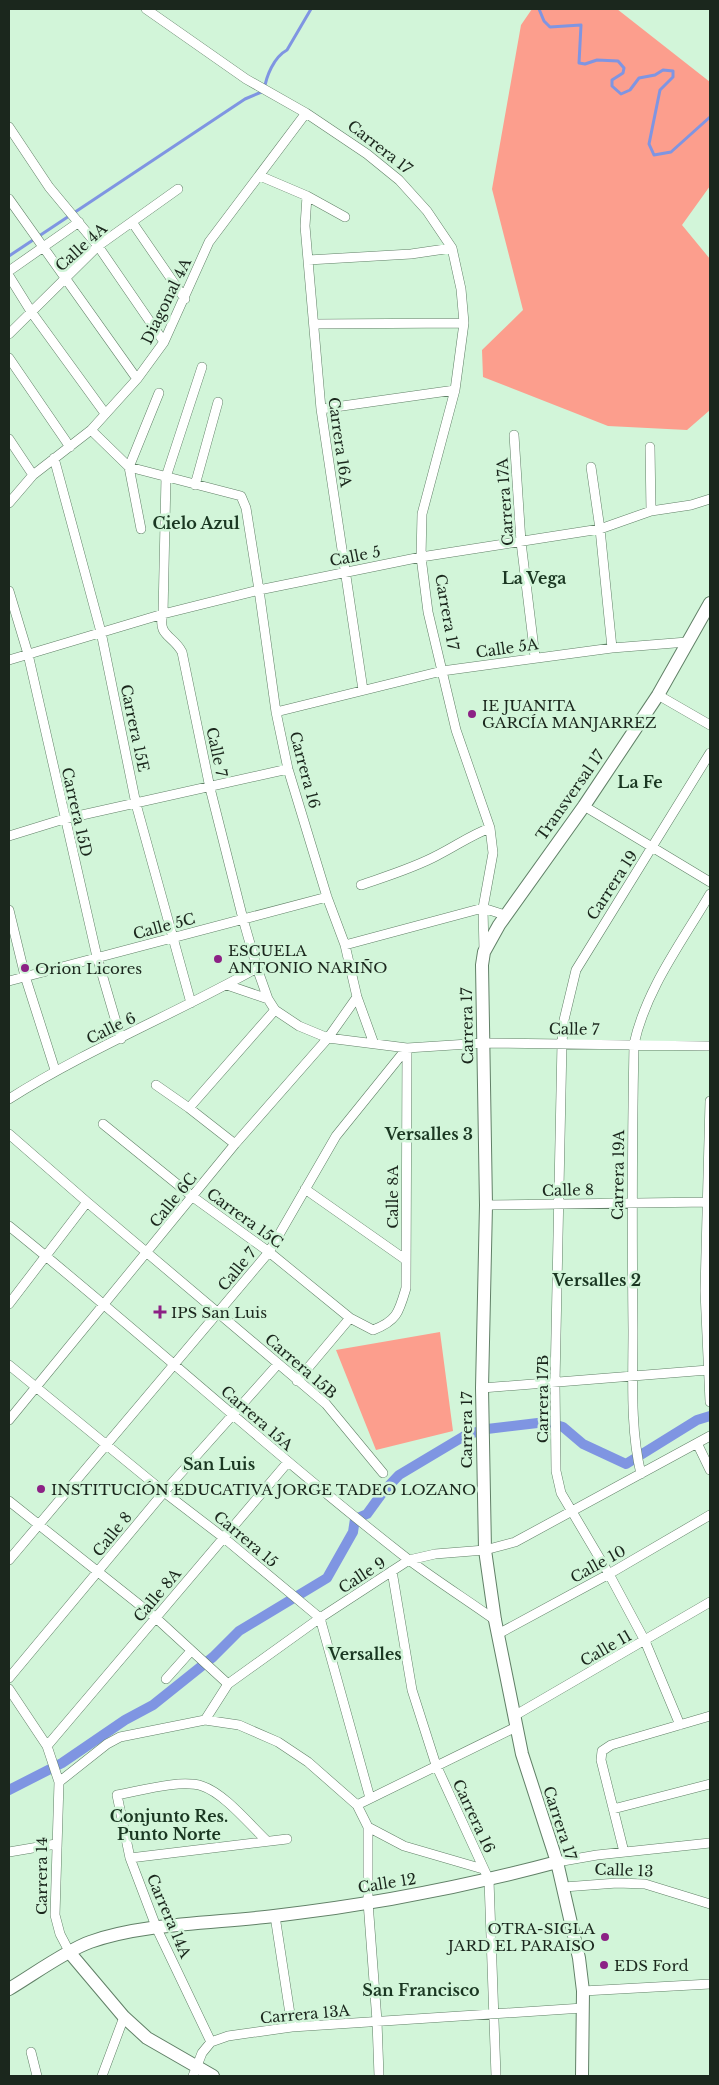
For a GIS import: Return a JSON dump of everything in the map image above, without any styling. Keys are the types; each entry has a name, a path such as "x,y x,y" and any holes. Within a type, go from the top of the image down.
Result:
{"street":[{"name":"Carrera 17","path":"146,9 246,79 306,113 367,154 399,180 427,211 452,248 461,289 464,323 455,390 422,514 421,557 428,612 456,730 490,828 492,853 484,908 482,978 486,1205 482,1388 485,1550 495,1620 515,1722 534,1795 564,1887 579,1958 583,1991 582,2076"},
{"name":"Diagonal 4A","path":"9,503 33,475 91,430 104,412 137,379 164,342 185,300 209,242 306,113"},
{"path":"9,127 49,187 98,246 164,342"},
{"path":"260,176 307,196 345,217"},
{"name":"Calle 4A","path":"9,334 98,246 178,189"},
{"name":"Carrera 16A","path":"307,196 308,260 321,410 363,690"},
{"path":"9,199 137,379"},
{"path":"9,270 42,247 74,216"},
{"path":"132,222 185,300"},
{"path":"308,260 411,254 452,248"},
{"path":"9,276 32,312 104,412"},
{"path":"314,324 464,323"},
{"path":"9,358 70,447"},
{"name":"Calle 7","path":"202,367 166,477 163,614 160,622 162,631 178,643 182,652 210,788 243,919 257,968 268,999 275,1010 299,1026 328,1038 407,1048 484,1043 562,1042 710,1046"},
{"path":"321,410 455,390"},
{"path":"141,529 129,467 159,393"},
{"path":"91,430 129,467 195,485 218,402"},
{"name":"Carrera 17A","path":"514,435 521,542 535,657"},
{"path":"9,439 33,475"},
{"path":"650,447 651,511"},
{"name":"Carrera 15E","path":"54,458 101,632 136,804 191,1003"},
{"path":"591,467 600,529 612,648"},
{"name":"Carrera 16","path":"195,485 241,496 246,508 276,712 288,769 327,897 345,945 357,997 374,1044"},
{"name":"Calle 5","path":"9,660 163,614 259,590 421,557 600,529 651,511 691,505 710,499"},
{"name":"Carrera 15D","path":"9,591 28,654 64,819 97,957 121,1039"},
{"name":"Transversal 17","path":"484,952 505,915 584,806 658,695 710,603"},
{"name":"Calle 5A","path":"276,712 442,671 535,657 687,642"},
{"path":"658,695 710,725"},
{"name":"Carrera 19","path":"562,1042 564,1020 576,970 710,752"},
{"path":"9,836 64,819 210,788 288,769"},
{"path":"584,806 710,882"},
{"path":"361,885 440,855 458,842 490,828"},
{"name":"Carrera 19A","path":"641,1474 636,1448 633,1377 631,1203 634,1044 640,1019 652,992 710,894"},
{"name":"Calle 5C","path":"9,981 327,897"},
{"path":"345,945 484,908 505,915"},
{"path":"9,910 25,976 55,1070"},
{"name":"Calle 6","path":"9,1099 55,1070 121,1039 257,968"},
{"path":"227,985 268,999"},
{"name":"Calle 6C","path":"9,1420 235,1144 328,1038 357,997"},
{"path":"189,1108 275,1010"},
{"name":"Carrera 17B","path":"562,1042 555,1383 558,1478 561,1493 570,1512 609,1574 645,1641 680,1725"},
{"name":"Calle 7","path":"9,1560 173,1363 219,1314 269,1252 336,1136 407,1048"},
{"name":"Calle 8A","path":"373,1330 385,1325 399,1313 406,1288 407,1048"},
{"path":"156,1085 235,1144"},
{"path":"710,1101 707,1290 710,1402"},
{"name":"Carrera 15C","path":"103,1124 193,1197 269,1252 350,1318 373,1330"},
{"name":"Carrera 15B","path":"9,1134 326,1404 383,1473"},
{"path":"305,1189 406,1260"},
{"path":"9,1304 87,1202"},
{"name":"Calle 8","path":"486,1205 708,1202"},
{"name":"Carrera 15A","path":"9,1226 105,1305 288,1462 410,1560 495,1620"},
{"path":"297,1381 350,1318"},
{"name":"Calle 8","path":"9,1678 98,1574 164,1492 278,1364"},
{"name":"Carrera 15","path":"9,1365 320,1618"},
{"path":"482,1388 708,1370"},
{"name":"Calle 9","path":"205,1720 228,1684 320,1618 410,1560 436,1554 485,1550 515,1542 710,1436"},
{"path":"697,1443 710,1470"},
{"name":"Calle 8A","path":"47,1746 288,1462"},
{"path":"9,1501 98,1574 156,1618 228,1684"},
{"name":"Calle 10","path":"498,1634 609,1574 710,1515"},
{"name":"Carrera 16","path":"392,1571 412,1690 436,1765 486,1875 495,2013 496,2076"},
{"name":"Calle 11","path":"357,1805 515,1722 710,1602"},
{"path":"320,1618 370,1798"},
{"path":"166,1679 191,1651"},
{"name":"Carrera 14","path":"9,1688 47,1746 59,1782 55,1915 60,1934 70,1952 124,2018 147,2038 194,2072 213,2076"},
{"path":"624,1852 601,1760 602,1751 611,1745 710,1716"},
{"path":"59,1782 100,1749 120,1736 205,1720 240,1725 278,1742 308,1762 357,1805 368,1827 368,1902 378,2021 379,2076"},
{"name":"Carrera 14A","path":"211,2042 157,1929 130,1858 117,1796 180,1784 202,1786 219,1795 267,1842"},
{"path":"613,1809 710,1784"},
{"path":"368,1827 404,1846 486,1875"},
{"path":"130,1858 287,1839"},
{"name":"Calle 12","path":"70,1952 88,1942 107,1937 157,1929 275,1916 368,1902 486,1875 557,1862 624,1852 710,1843"},
{"path":"9,1852 56,1844"},
{"name":"Calle 13","path":"564,1887 617,1883 645,1884 710,1904"},
{"path":"275,1916 292,2028"},
{"path":"9,1989 70,1952"},
{"path":"583,1991 710,1984"},
{"name":"Carrera 13A","path":"211,2042 228,2036 292,2028 583,2008"},
{"path":"102,2076 124,2018"},
{"path":"194,2072 202,2053 211,2042"},
{"path":"31,2052 37,2076"}],"shaded area":[{"path":"532,9 617,9 710,82 710,186 682,225 710,259 710,410 687,430 608,426 483,377 482,350 523,310 492,189 521,25"},
{"path":"440,1332 453,1431 376,1450 336,1350"}],"waterway":[{"path":"9,256 245,99 264,91 271,68 278,57 287,50 311,9"},
{"path":"539,9 544,21 550,27 581,25 579,63 585,64 597,60 618,61 624,68 623,73 612,80 612,86 621,94 630,90 639,78 655,75 663,70 673,71 673,77 660,90 649,144 654,155 671,152 710,117"},
{"path":"9,1790 62,1763 125,1720 153,1705 213,1657 239,1631 327,1578 353,1532 355,1519 367,1514 383,1492 399,1475 466,1435 487,1429 546,1422 563,1427 583,1444 626,1464 697,1420 710,1416"}],"place":[{"name":"IE JUANITA GARCÍA MANJARREZ","path":"472,714"},
{"name":"ESCUELA ANTONIO NARIÑO","path":"218,959"},
{"name":"Orion Licores","path":"25,968"},
{"name":"IPS San Luis","path":"160,1312"},
{"name":"INSTITUCIÓN EDUCATIVA JORGE TADEO LOZANO","path":"41,1489"},
{"name":"OTRA-SIGLA JARD EL PARAISO","path":"605,1937"},
{"name":"EDS Ford","path":"604,1965"}],"district":[{"name":"Cielo Azul","path":"196,523"},
{"name":"La Vega","path":"534,578"},
{"name":"La Fe","path":"640,782"},
{"name":"Versalles 3","path":"429,1134"},
{"name":"Versalles 2","path":"597,1280"},
{"name":"San Luis","path":"219,1464"},
{"name":"Versalles","path":"365,1654"},
{"name":"Conjunto Res. Punto Norte","path":"169,1825"},
{"name":"San Francisco","path":"421,1990"}]}
